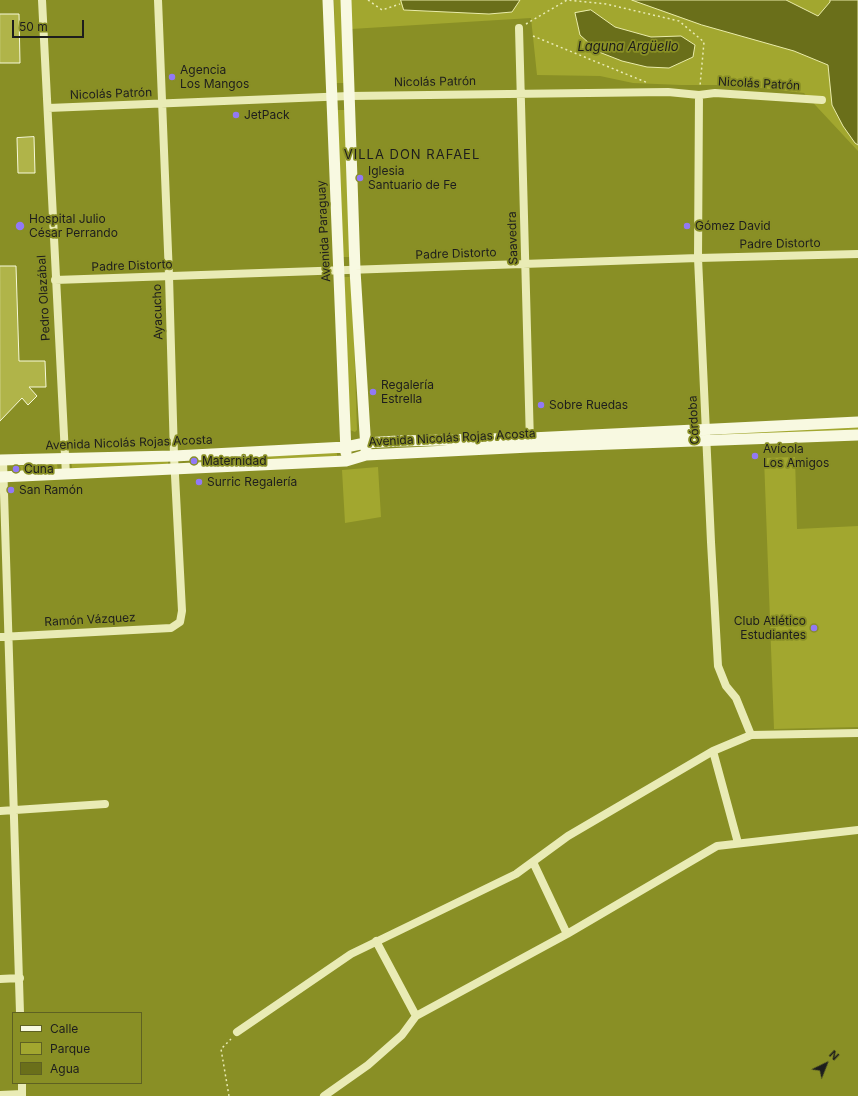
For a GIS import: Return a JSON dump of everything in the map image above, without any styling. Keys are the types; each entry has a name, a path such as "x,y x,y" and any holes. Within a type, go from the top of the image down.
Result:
{"main road":[{"name":"Avenida Paraguay","path":"328,0 346,461"},
{"path":"346,0 355,270 366,455"},
{"name":"Avenida Nicolás Rojas Acosta","path":"2,477 346,461 366,455 530,442 706,430 858,422"},
{"name":"Avenida Nicolás Rojas Acosta","path":"1,460 174,456 346,447 365,443 707,441 858,435"}],"street":[{"name":"Pedro Olazábal","path":"42,0 66,475"},
{"name":"Ayacucho","path":"158,0 169,276 174,456 182,611 180,622"},
{"name":"Saavedra","path":"519,28 530,442"},
{"name":"Nicolás Patrón","path":"48,108 349,96 521,93 668,92 700,95 715,93 822,100"},
{"name":"Córdoba","path":"700,95 698,258 718,666 726,686 736,698 751,735"},
{"name":"Padre Distorto","path":"55,280 858,254"},
{"path":"1,460 4,637 14,811 20,1012"},
{"name":"Ramón Vázquez","path":"4,637 171,628 180,622"},
{"path":"237,1032 351,954 516,874 568,836 713,751 751,735 858,733"},
{"path":"713,751 738,843"},
{"path":"0,811 105,804"},
{"path":"324,1096 368,1065 402,1035 416,1016 567,934 717,846 858,830"},
{"path":"533,862 567,934"},
{"path":"376,941 416,1016"},
{"path":"0,979 20,978"},
{"path":"0,1094 22,1095 22,1084"}],"path":[{"path":"368,0 382,10 400,4"},
{"path":"519,28 567,0 606,4 679,21 704,42 700,95"},
{"path":"533,36 648,83"},
{"path":"229,1096 221,1049 237,1032"}],"green space":[{"path":"334,0 342,0 345,83 336,83"},
{"path":"350,0 858,0 858,151 804,93 735,85 633,83 600,76 537,75 531,18 351,29"},
{"path":"337,110 345,110 350,257 342,257"},
{"path":"344,277 352,277 357,430 355,432 350,430"},
{"path":"858,426 858,432 722,438 722,433"},
{"path":"337,451 337,458 190,464 190,457"},
{"name":"Club Atlético Estudiantes","path":"795,457 797,529 858,526 858,727 774,729 764,458"},
{"path":"168,459 168,466 72,468 71,461"},
{"path":"57,464 58,471 14,472 14,466"},
{"path":"378,467 381,517 345,523 342,470"}],"water":[{"path":"401,0 520,0 512,12 489,14 404,10"},
{"name":"Laguna Argüello","path":"632,0 786,0 818,16 830,0 858,0 858,145 843,126 832,105 828,65 794,51 702,25"},
{"name":"Laguna Argüello","path":"591,10 615,27 651,37 681,36 695,45 693,57 669,68 647,67 622,61 599,52 580,35 575,13"}],"building":[{"path":"0,14 19,14 20,63 0,63"},
{"path":"34,137 35,173 18,173 17,138"},
{"path":"0,266 16,266 19,361 45,361 46,387 29,387 37,396 28,405 22,398 0,421"}],"place":[{"name":"Agencia Los Mangos","path":"172,77"},
{"name":"JetPack","path":"236,115"},
{"name":"Iglesia Santuario de Fe","path":"360,178"},
{"name":"Hospital Julio César Perrando","path":"20,226"},
{"name":"Gómez David","path":"687,226"},
{"name":"Regalería Estrella","path":"373,392"},
{"name":"Sobre Ruedas","path":"541,405"},
{"name":"Avícola Los Amigos","path":"755,456"},
{"name":"Maternidad","path":"194,461"},
{"name":"Cuna","path":"16,469"},
{"name":"Surric Regalería","path":"199,482"},
{"name":"San Ramón","path":"11,490"},
{"name":"Club Atlético Estudiantes","path":"814,628"}],"district":[{"name":"VILLA DON RAFAEL","path":"412,155"}]}
